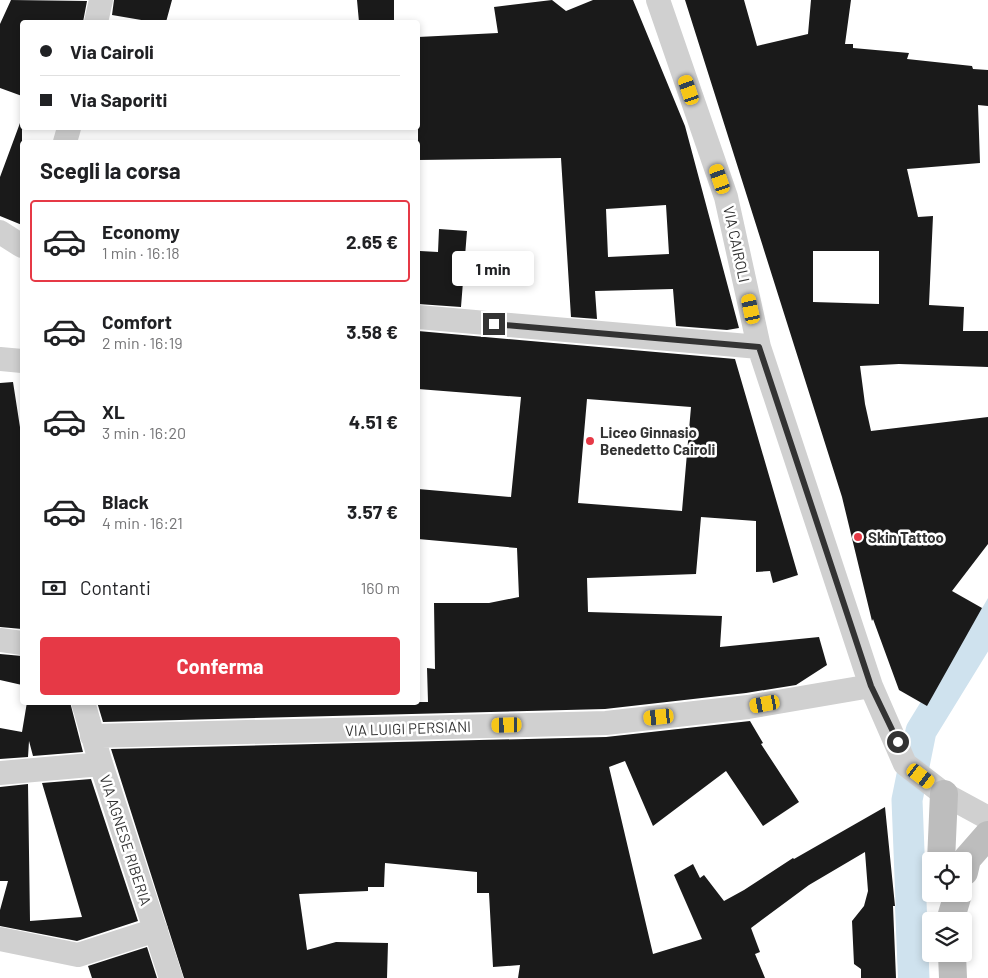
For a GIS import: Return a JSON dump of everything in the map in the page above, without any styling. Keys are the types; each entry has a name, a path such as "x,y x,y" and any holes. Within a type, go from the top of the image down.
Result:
{"street":[{"path":"96,20 101,0"},
{"name":"VIA CAIROLI","path":"658,0 726,197 759,347 871,686 913,770 944,794 988,818"},
{"path":"0,232 20,245"},
{"path":"420,317 759,347"},
{"path":"0,359 20,361"},
{"path":"0,640 20,643"},
{"name":"VIA LUIGI PERSIANI","path":"92,736 606,723 748,707 871,686"},
{"name":"VIA AGNESE RIBERIA","path":"84,705 92,736 171,978"},
{"path":"0,773 101,764"},
{"path":"941,852 944,794"},
{"path":"972,855 988,835"},
{"path":"0,939 78,955 156,930"},
{"path":"952,962 953,978"}],"water":[{"path":"988,598 988,644 930,738 914,725"},
{"path":"896,793 915,807 922,879 903,885"},
{"path":"904,902 923,902 922,962 925,962 926,978 898,978 895,906"}],"building":[{"path":"11,0 87,1 83,20 20,20 20,95 0,88 0,24"},
{"path":"114,0 172,0 167,20 141,20 112,15"},
{"path":"357,0 394,0 394,20 359,20"},
{"path":"552,0 566,11 593,0 633,0 685,126 739,328 727,330 676,326 673,289 595,291 597,319 571,317 561,158 420,160 418,130 420,130 420,37 498,33 494,7","holes":["666,205 669,254 608,257 606,209"]},
{"path":"685,0 744,0 757,46 808,34 811,0 851,0 845,44 853,44 853,48 909,53 907,59 972,66 973,69 988,70 988,106 978,105 980,163 907,169 918,217 933,216 929,305 964,307 963,331 988,331 988,367 899,364 860,366 871,431 988,417 988,544 952,591 982,608 927,706 899,690 873,619 872,621 842,497","holes":["813,251 879,251 879,304 813,302"]},
{"path":"20,123 22,140 20,140 20,224 0,216 0,177"},
{"path":"439,229 467,231 461,307 420,304 420,251 438,252"},
{"path":"420,331 735,359 798,575 773,583 770,571 756,572 756,521 701,517 696,574 587,578 588,612 722,616 720,647 819,637 827,665 796,685 746,693 605,709 103,722 98,705 420,705 420,702 428,702 427,668 435,669 434,603 489,603 519,597 517,548 420,539 420,489 511,497 521,397 420,389","holes":["587,399 691,407 682,511 578,503"]},
{"path":"13,382 20,427 20,629 0,627 0,383"},
{"path":"0,654 20,656 20,685 0,680"},
{"path":"26,705 71,705 83,752 33,756 29,741 28,757 0,759 0,728 22,732"},
{"path":"750,721 763,743 761,744 799,802 763,826 726,771 653,826 625,761 609,767 653,954 702,939 674,875 693,864 700,878 704,875 724,901 793,858 885,807 895,906 893,906 896,978 861,978 861,969 854,964 852,921 864,906 868,891 865,852 809,885 751,928 760,952 755,954 765,978 518,978 520,965 493,967 489,893 477,893 477,872 385,863 384,887 368,887 368,891 299,894 307,950 336,942 388,943 387,978 184,978 111,749 606,737"},
{"path":"91,779 138,921 77,941 0,926 0,910 8,881 0,881 0,787 28,784 30,921 82,917 42,783"},
{"path":"147,947 157,978 92,978 88,966"}],"waterway":[{"path":"914,978 907,800 921,731 988,622"}],"place":[{"name":"Liceo Ginnasio Benedetto Cairoli","path":"590,441"},
{"name":"Skin Tattoo","path":"858,537"}],"route":[{"path":"494,324 759,347 871,686 898,742"}]}
